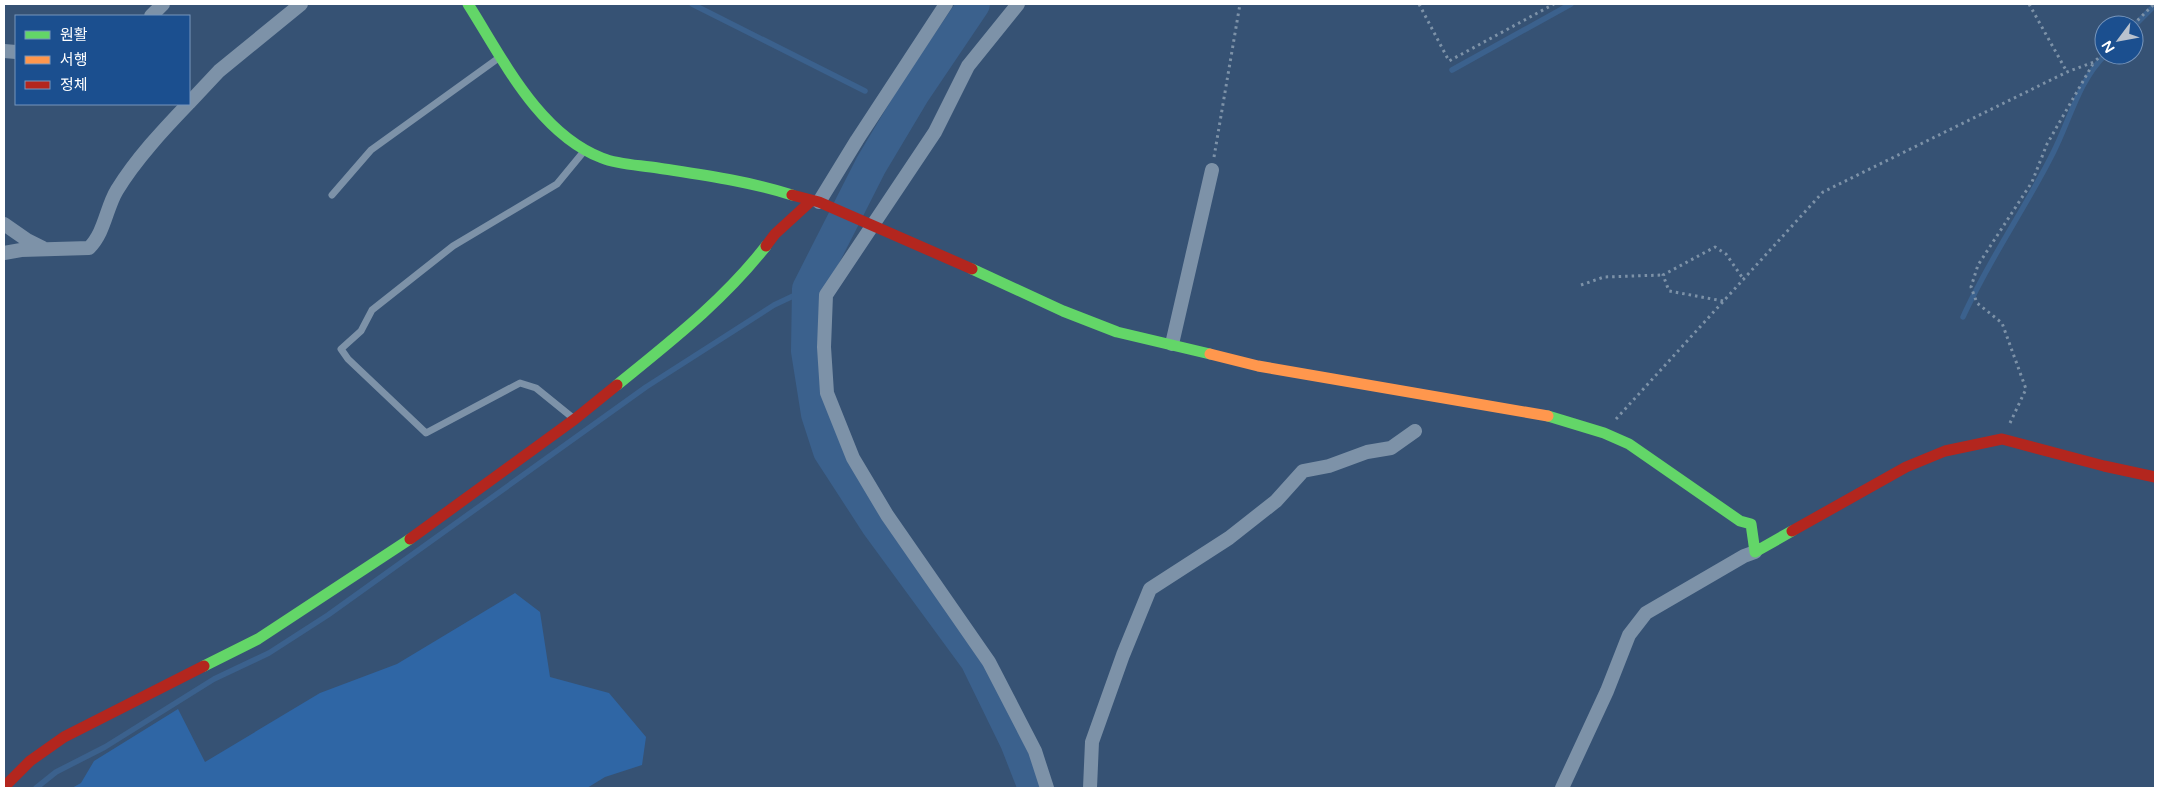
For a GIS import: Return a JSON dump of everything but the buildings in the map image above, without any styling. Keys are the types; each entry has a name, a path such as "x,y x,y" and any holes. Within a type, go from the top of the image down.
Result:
{"street":[{"path":"151,15 163,4"},
{"path":"190,101 219,70 301,4"},
{"path":"468,4 525,93 552,124 585,150 604,159 768,187 821,203 868,222 1063,311 1117,332 1258,366 1545,415 1604,433 1629,444 1740,521 1751,524 1755,552"},
{"path":"4,787 30,761 64,737 239,649 307,607 452,510 575,419 702,316 744,274 775,234 821,203 857,140 946,4"},
{"path":"1018,4 968,66 935,132 868,222 826,296 824,346 826,393 858,466 887,515 989,662 1035,751 1047,788"},
{"path":"4,253 21,250 89,248 97,240 116,192 128,172 186,105"},
{"path":"1172,344 1212,170"},
{"path":"4,224 45,250"},
{"path":"1090,788 1092,742 1123,655 1150,588 1229,538 1276,501 1303,471 1329,466 1368,452 1392,448 1415,430"},
{"path":"1562,788 1607,691 1629,635 1646,613 1744,556 1755,552 1906,467 1945,451 2002,439 2104,466 2155,477"}],"lane":[{"path":"332,195 371,150 502,56"},
{"path":"575,419 536,388 520,384 426,433 348,359 341,350 361,331 372,310 453,246 557,184 585,150"}],"path":[{"path":"1212,170 1240,4"},
{"path":"1419,4 1449,61 1554,4"},
{"path":"2029,4 2067,72"},
{"path":"2143,15 2154,4"},
{"path":"1604,433 1823,192 2067,72 2094,62"},
{"path":"2002,439 2026,389 2002,323 1977,303 1971,287 1978,265 2032,182 2047,144 2094,62"},
{"path":"1582,285 1604,276 1663,275 1715,248 1726,254 1744,280"},
{"path":"1663,275 1669,291 1723,301"}],"shaded area":[{"path":"515,593 540,612 550,677 609,693 646,737 642,765 605,777 587,788 72,788 81,783 94,761 178,709 205,762 320,693 397,664"}],"waterway":[{"path":"692,4 865,91"},
{"path":"974,4 914,93 871,165 808,289 807,351 817,414 829,451 877,525 976,660 1016,742 1034,788"},
{"path":"1452,70 1571,4"},
{"path":"2144,16 2155,5"},
{"path":"1963,317 1984,275 2053,153 2081,89 2097,65"},
{"path":"36,788 56,772 105,747 214,679 269,653 328,615 646,387 774,305 808,289"}],"traffic: fast":[{"path":"468,4 524,92 559,131 579,146 602,158 616,162 725,179 792,195"},
{"path":"617,385 714,303 766,246"},
{"path":"972,269 1063,311 1117,332 1210,354"},
{"path":"1548,416 1604,433 1629,444 1740,521 1751,524 1755,552 1792,531"},
{"path":"204,666 258,639 410,539"}],"traffic: slow":[{"path":"1210,354 1258,366 1548,416"}],"traffic: jam":[{"path":"792,195 819,202 972,269"},
{"path":"766,246 775,234 811,201"},
{"path":"410,539 575,419 617,385"},
{"path":"1792,531 1906,467 1945,451 2002,439 2104,466 2155,477"},
{"path":"4,787 30,761 64,737 204,666"}]}
